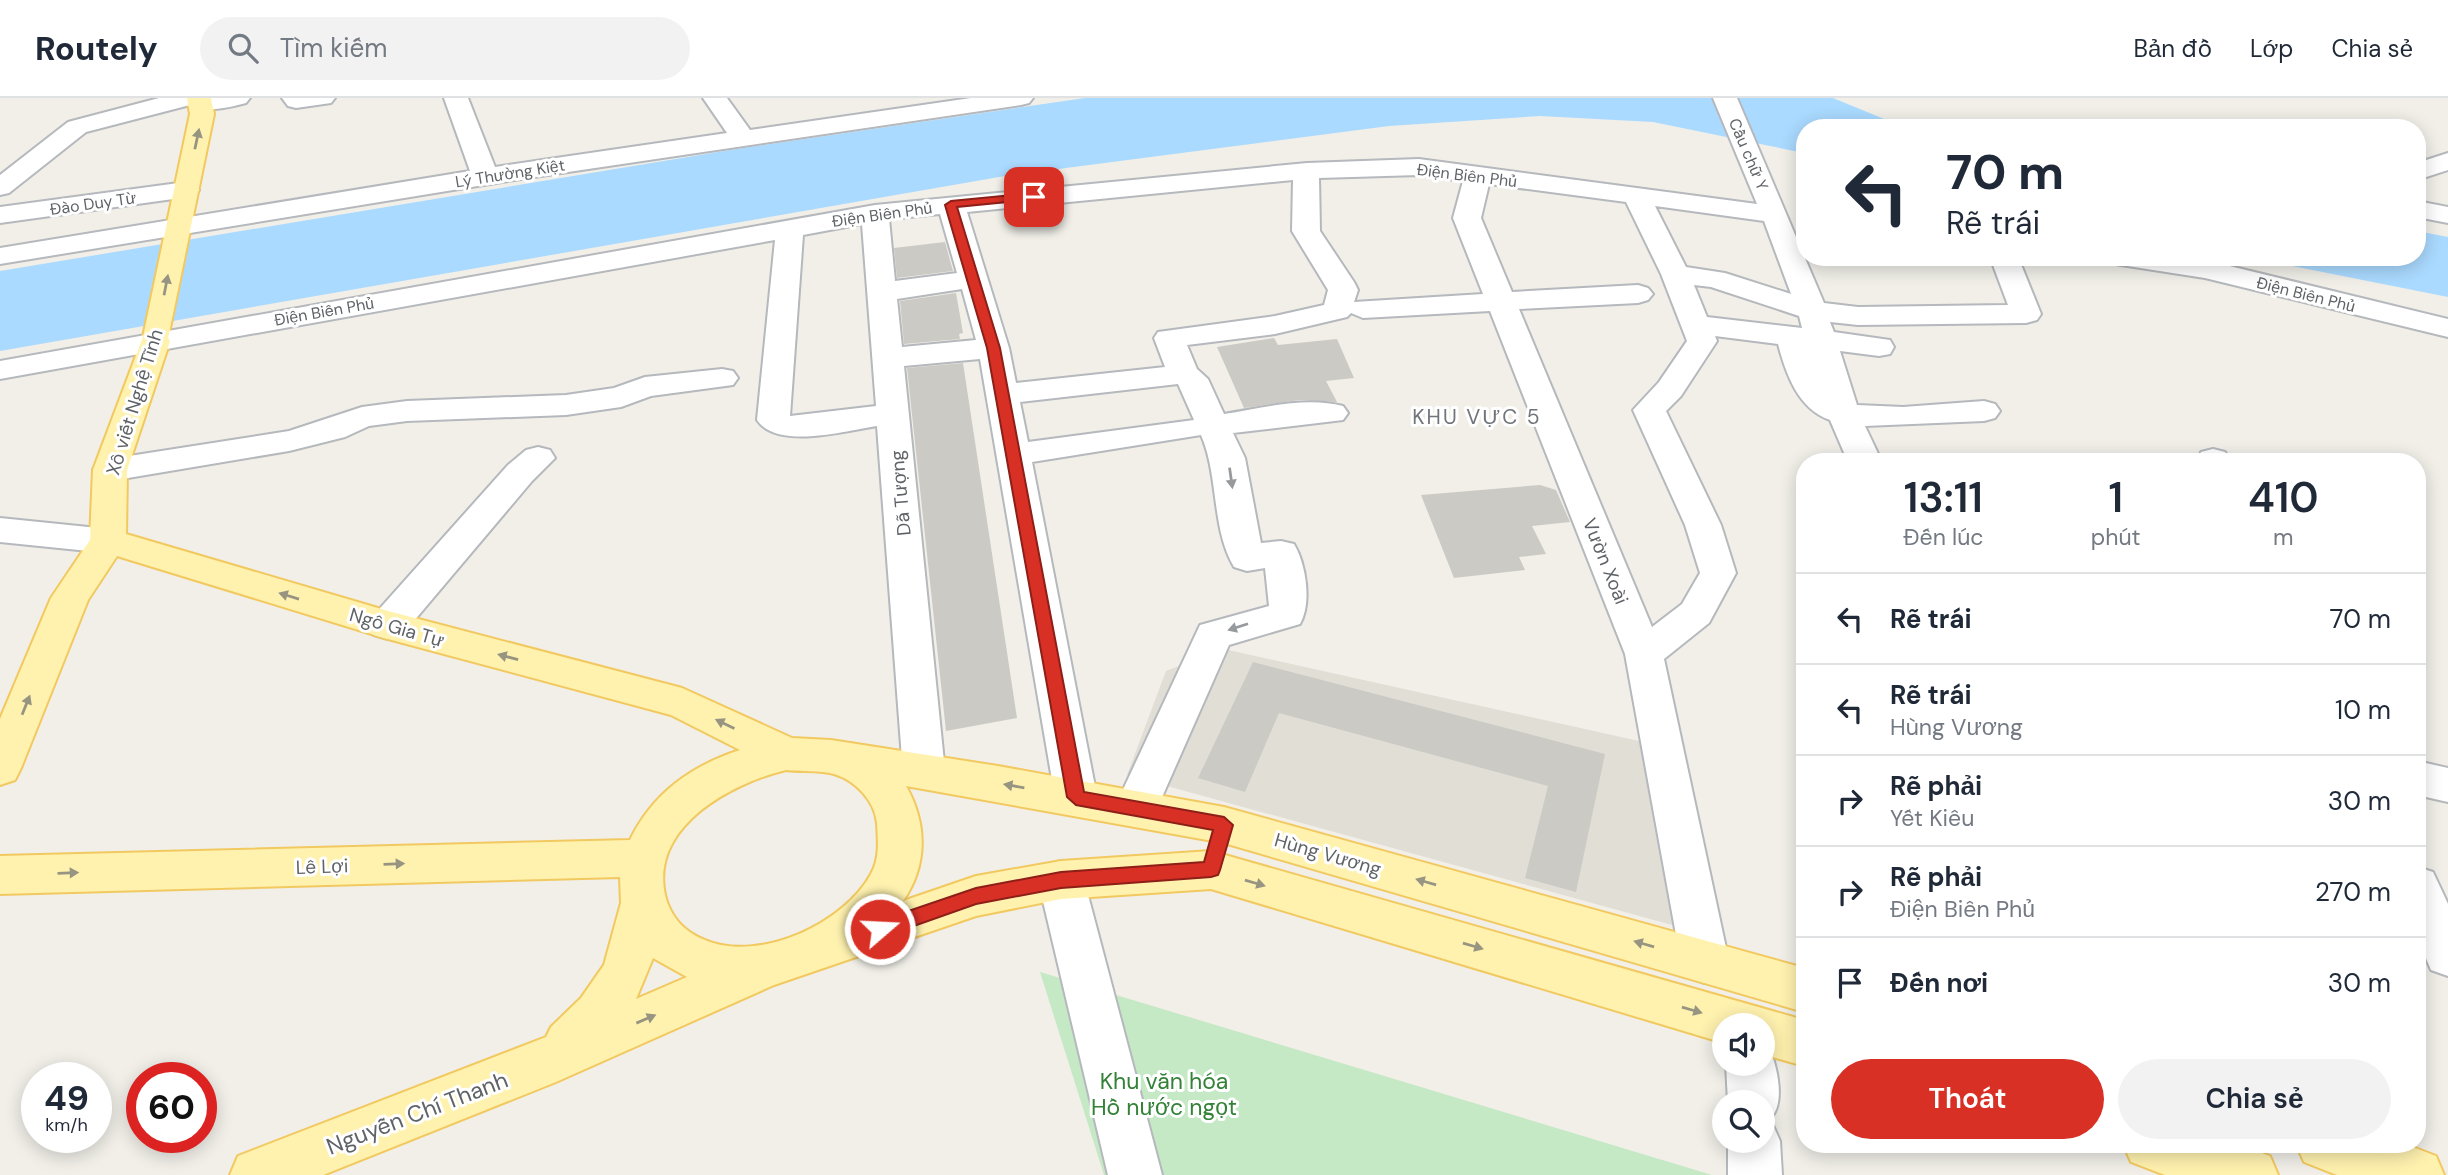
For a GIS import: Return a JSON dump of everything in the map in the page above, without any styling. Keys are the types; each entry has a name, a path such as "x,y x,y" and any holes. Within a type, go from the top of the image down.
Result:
{"main road":[{"name":"Xô viết Nghệ Tĩnh","path":"108,541 110,470 156,337 202,114 195,99"},
{"name":"Ngô Gia Tự","path":"108,541 388,625 682,703 786,754"},
{"path":"0,768 70,598 108,541"},
{"path":"787,961 849,931 880,900 898,865 902,830 894,799 872,775 842,759 786,754 750,762 715,777 684,799 659,827 644,858 640,883 642,908 658,936 686,957 723,968 787,961 976,896 1061,880 1211,870 1712,1017"},
{"name":"Hùng Vương","path":"842,759 1076,797 1224,825 1796,988"},
{"path":"1211,870 1224,825"},
{"name":"Lê Lợi","path":"0,875 644,858"},
{"name":"Nguyễn Chí Thanh","path":"538,1065 585,1029 617,991 635,947 642,908"},
{"name":"Nguyễn Chí Thanh","path":"257,1175 538,1065 787,961"},
{"path":"1775,1035 1796,1041"},
{"path":"2184,1153 2234,1166"},
{"path":"2350,1153 2417,1175"}],"street":[{"path":"0,187 77,127 195,99 238,98"},
{"path":"294,98 296,101 323,98"},
{"path":"456,98 485,176"},
{"path":"715,98 743,138"},
{"name":"Lý Thường Kiệt","path":"0,257 176,233 485,176 1021,98"},
{"name":"Cầu chữ Y","path":"1725,98 1774,214 1808,329 1796,357 1825,408 1843,414"},
{"path":"2426,169 2448,161"},
{"name":"Điện Biên Phủ","path":"0,370 156,337 875,213 1307,171 1419,167 1638,199 1796,218"},
{"path":"1183,374 1169,338 1245,331 1298,322 1337,311 1343,289 1327,257 1308,236 1305,214 1307,171"},
{"name":"Vườn Xoài","path":"1478,175 1467,218 1644,654 1705,962"},
{"name":"Đào Duy Từ","path":"0,215 186,190"},
{"path":"1638,199 1675,274 1702,341 1670,389 1649,410 1703,525 1718,573 1696,613 1644,654"},
{"path":"951,205 994,348 1076,797"},
{"name":"Dã Tượng","path":"875,213 925,772"},
{"path":"790,228 774,419 780,426 817,425 893,414"},
{"path":"1675,274 1715,279 1808,329 1858,316 2026,314 2007,266"},
{"name":"Điện Biên Phủ","path":"2184,266 2448,328"},
{"path":"882,292 973,279"},
{"path":"1363,309 1637,294"},
{"path":"1694,324 1808,329 1879,347"},
{"path":"888,358 994,348"},
{"path":"1003,394 1183,374 1192,379 1202,428 1228,458 1235,509 1247,558 1281,554 1288,599 1287,614 1214,635 1136,809"},
{"path":"110,470 289,441 333,430 362,417 407,411 566,405 621,397 645,387 722,378"},
{"path":"1861,453 1843,414 1937,415 1984,411"},
{"path":"1015,454 1280,415 1332,413"},
{"path":"388,625 520,473 538,458"},
{"name":"Ngô Gia Tự","path":"0,530 108,541"},
{"path":"2426,780 2448,785"},
{"path":"1061,880 1135,1175"},
{"path":"2426,906 2448,956"},
{"path":"1754,1153 1755,1175"}],"shaded area":[{"path":"1224,649 1648,743 1683,928 1127,775 1166,671"}],"green space":[{"name":"Khu văn hóa Hồ nước ngọt","path":"1040,972 1712,1175 1104,1175"}],"water":[{"path":"1085,98 1833,98 1884,119 1796,119 1796,151 1653,122 1540,116 1389,126 1005,176 0,351 0,271 736,149"},
{"path":"2426,233 2448,237 2448,297 2292,266 2426,266"}],"building":[{"path":"945,242 953,271 897,278 894,248"},
{"path":"956,293 963,333 959,334 960,339 904,344 900,301"},
{"path":"1274,338 1278,345 1337,339 1354,378 1326,381 1337,402 1299,400 1244,408 1217,347"},
{"path":"963,363 1017,718 946,731 907,368"},
{"path":"1540,485 1556,490 1570,522 1532,526 1546,554 1519,557 1525,570 1454,578 1421,495"},
{"path":"1253,662 1605,754 1576,892 1525,878 1548,786 1279,713 1245,792 1198,778"}],"district":[{"name":"KHU VỰC 5","path":"1477,417"}],"route":[{"path":"880,929 976,896 1061,880 1211,870 1224,825 1076,797 994,348 951,205 1034,197"}]}
